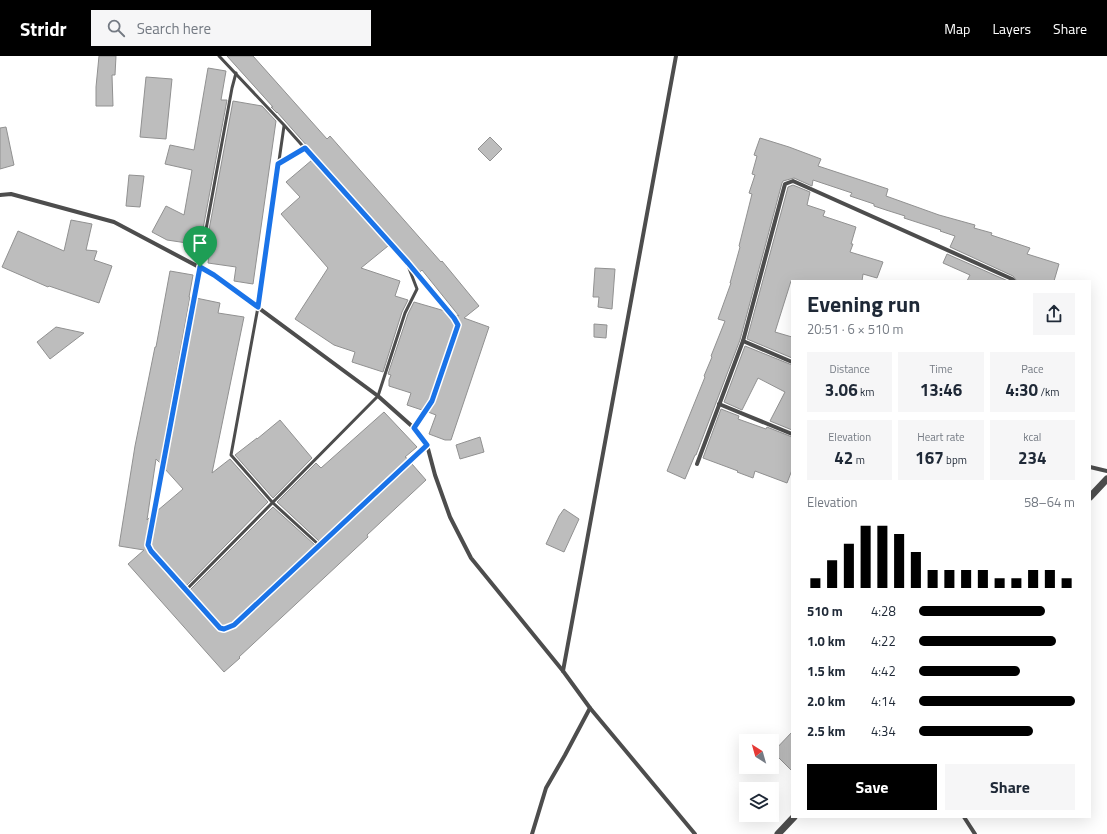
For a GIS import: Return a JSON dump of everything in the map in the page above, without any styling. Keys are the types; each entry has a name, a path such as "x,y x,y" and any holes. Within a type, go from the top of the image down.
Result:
{"street":[{"path":"563,671 676,56"},
{"path":"696,464 743,341 785,184 793,181 1013,280"},
{"path":"0,195 11,194 114,222 200,267 214,275 378,396 414,428 427,445 435,475 450,517 471,558 563,671 590,708 695,834"},
{"path":"743,341 791,362"},
{"path":"719,404 791,434"},
{"path":"1091,467 1107,471"},
{"path":"1091,496 1107,478"},
{"path":"532,834 546,788 566,755 590,708"},
{"path":"778,834 793,818"},
{"path":"965,818 975,834"}],"lane":[{"path":"219,56 284,125 408,263 454,318 458,325 432,401 414,428"},
{"path":"236,73 148,545 151,551 220,628 224,629 234,625 427,445"},
{"path":"284,125 258,307 231,455 273,503 319,545"},
{"path":"278,164 305,148"},
{"path":"186,590 378,396 405,313 417,289 408,263"}],"building":[{"path":"99,56 116,56 115,75 112,75 113,106 96,106"},
{"path":"227,56 253,56 327,139 330,136 441,262 442,261 479,306 464,318 489,327 451,440 445,440 429,434 436,415 428,412 435,402 461,326 455,315 459,316 422,270 420,272 410,262"},
{"path":"208,68 226,71 221,100 227,100 200,245 167,240 152,232 166,206 184,215 192,170 165,164 170,145 194,150"},
{"path":"146,77 172,79 166,139 140,137"},
{"path":"233,101 262,106 276,121 253,284 234,281 236,267 208,263 210,246 206,246"},
{"path":"6,127 14,165 0,169 0,128"},
{"path":"490,137 502,149 490,161 478,149"},
{"path":"760,138 789,147 821,159 818,166 888,189 886,196 939,215 975,225 974,228 992,233 991,235 1030,248 1027,254 1059,264 1054,280 1016,280 1013,276 950,247 955,236 940,231 941,230 904,218 905,216 850,196 852,193 813,180 812,186 794,178 783,181 740,340 696,455 685,479 667,471 705,377 704,376 712,357 711,356 725,321 718,319 731,283 752,194 749,193 755,175 752,174 757,156 754,155"},
{"path":"312,160 388,246 361,268 400,281 395,296 408,300 402,312 383,372 352,362 355,352 334,345 295,319 328,268 281,214 300,197 286,182"},
{"path":"129,175 144,176 140,207 126,206"},
{"path":"793,185 810,192 807,205 825,211 823,216 856,227 850,252 883,262 877,278 863,274 862,280 791,280 775,332 791,337 791,358 747,339 788,187"},
{"path":"71,220 92,224 86,250 97,251 94,260 112,266 99,303 49,286 48,287 2,267 18,231 64,251"},
{"path":"947,254 1006,280 968,280 970,275 943,263"},
{"path":"595,268 615,269 612,309 598,307 599,297 593,297"},
{"path":"170,271 193,275 160,463 156,459 147,520 150,517 145,545 149,553 218,630 225,632 236,627 412,464 426,480 367,535 368,537 224,672 128,564 144,550 119,546 135,446"},
{"path":"196,298 220,303 218,313 244,317 212,473 230,459 268,502 186,586 151,545 157,511 183,489 165,469"},
{"path":"414,302 445,311 455,325 429,400 422,410 407,405 411,393 389,386 391,375 388,374 408,314"},
{"path":"594,324 607,325 606,338 594,337"},
{"path":"56,327 84,333 50,359 37,342"},
{"path":"745,346 791,365 791,430 770,421 785,392 758,378 742,410 724,402"},
{"path":"721,409 739,416 738,419 766,429 767,427 791,437 791,473 787,483 755,471 753,478 703,458"},
{"path":"384,412 417,447 405,457 408,459 319,541 277,502 316,463 321,468"},
{"path":"280,420 312,458 273,498 235,455"},
{"path":"480,437 484,452 460,459 456,445"},
{"path":"273,507 315,545 232,622 224,626 190,590"},
{"path":"564,509 579,519 564,552 546,544 559,516"},
{"path":"791,733 791,770 779,758 779,746"}],"route":[{"path":"305,148 408,263 454,318 458,325 432,401 414,428 427,445 234,625 224,629 220,628 151,551 148,545 200,267 214,275 258,307 278,164 305,148"}]}
